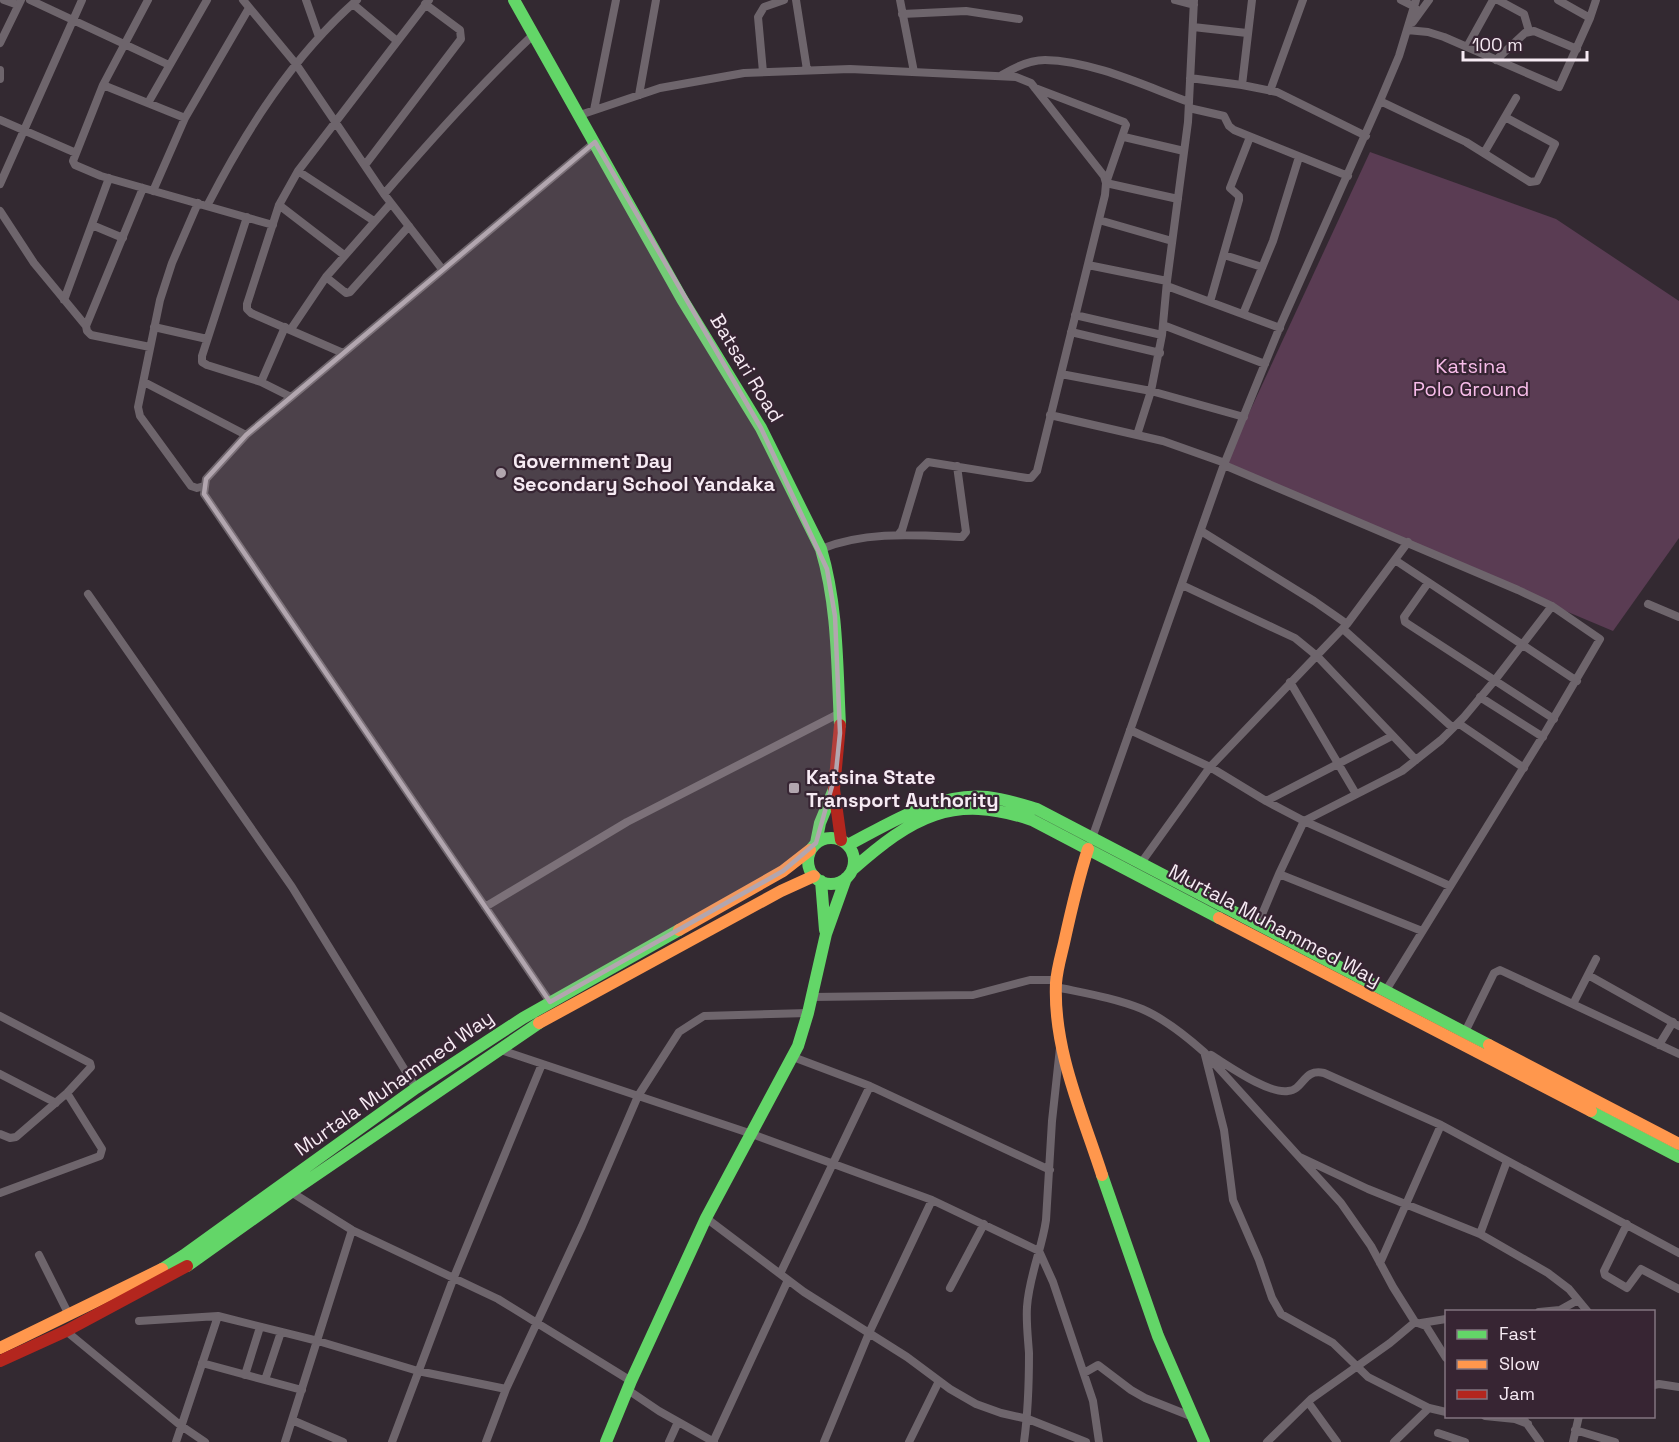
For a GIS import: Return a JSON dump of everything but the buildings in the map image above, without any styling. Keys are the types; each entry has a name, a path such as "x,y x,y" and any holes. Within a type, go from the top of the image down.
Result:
{"main road":[{"name":"Batsari Road","path":"514,0 682,299 761,428 821,549 836,616 840,733 834,789"},
{"path":"606,1442 706,1218 793,1057 808,1013 826,934 854,862 853,853 845,842 834,789"},
{"path":"826,934 817,879 809,868 808,859 834,789"},
{"path":"813,847 824,839 832,837 845,842 948,799 966,796 1005,798 1021,802 1090,844 1141,863 1465,1032 1603,1111 1631,1119 1679,1144"},
{"name":"Murtala Muhammed Way","path":"849,874 891,837 948,810 967,806 1014,812 1090,844 1603,1111 1679,1157"},
{"path":"1090,844 1075,888 1056,984 1057,1016 1061,1039 1081,1111 1122,1238 1146,1304 1204,1442"},
{"name":"Murtala Muhammed Way","path":"0,1347 152,1275 184,1255 416,1088 550,1002 783,871 813,847"},
{"path":"817,879 830,884 838,882 849,874"},
{"name":"Murtala Muhammed Way","path":"0,1361 66,1331 200,1257 529,1029 781,891 817,879"}],"street":[{"path":"0,43 20,3 4,0"},
{"path":"30,0 170,65"},
{"path":"0,184 82,0"},
{"path":"148,0 103,85 73,161 75,165 109,178 273,225"},
{"path":"148,103 207,0"},
{"path":"243,0 296,64 384,194 442,269"},
{"path":"306,0 319,37"},
{"path":"594,110 616,0"},
{"path":"639,95 656,0"},
{"path":"763,72 758,17 767,3 784,0"},
{"path":"796,0 807,70"},
{"path":"900,0 914,72"},
{"path":"1137,435 1160,353 1189,105 1194,3 1175,0"},
{"path":"1242,85 1252,0"},
{"path":"1270,91 1304,0"},
{"path":"1090,844 1225,464 1280,328 1366,136 1407,30 1416,4 1401,0"},
{"path":"1407,30 1429,0"},
{"path":"1467,47 1493,0 1498,0 1524,14 1529,31"},
{"path":"1558,0 1590,18"},
{"path":"1407,30 1428,32 1559,87 1596,0"},
{"path":"204,486 197,488 191,486 138,412 160,300 172,263 202,204 296,64 319,37 355,2 397,41"},
{"path":"343,353 248,309 247,304 279,205 298,171 427,2 460,30 461,39 365,165"},
{"path":"153,191 185,118 249,8"},
{"path":"902,14 966,11 1019,19"},
{"path":"1193,27 1248,33"},
{"path":"1496,60 1529,31 1577,49"},
{"path":"384,194 448,120 533,35"},
{"path":"1001,76 1018,65 1043,60 1069,62 1093,68 1224,116 1234,130 1348,176"},
{"path":"580,115 660,88 744,73 850,69 1025,79 1035,88 1104,176 1106,183"},
{"path":"0,70 0,79"},
{"path":"1191,78 1277,92 1366,136"},
{"path":"103,85 185,118"},
{"path":"899,534 920,470 928,462 1031,478 1037,471 1099,220 1106,183 1126,130 1124,122 1035,88"},
{"path":"1484,153 1516,98"},
{"path":"1380,101 1441,129 1530,182 1537,181 1555,144 1505,117"},
{"path":"0,120 76,153"},
{"path":"1210,302 1239,196 1230,188 1250,136"},
{"path":"1124,137 1184,151"},
{"path":"550,1002 204,494 204,486 206,479 246,435 595,142"},
{"path":"1243,314 1273,241 1299,157"},
{"path":"298,171 374,221"},
{"path":"64,300 109,178"},
{"path":"1106,183 1178,199"},
{"path":"86,326 143,188"},
{"path":"261,382 288,328 344,255 392,203"},
{"path":"279,205 344,255"},
{"path":"0,211 34,263 86,326 87,331 91,334 150,347"},
{"path":"247,217 207,339 202,362 261,382 291,397"},
{"path":"1099,220 1172,241"},
{"path":"92,225 123,238"},
{"path":"326,277 346,293 350,292 410,226"},
{"path":"1224,255 1262,267"},
{"path":"1088,265 1167,283 1280,328"},
{"path":"1076,315 1162,335"},
{"path":"1163,325 1265,364"},
{"path":"154,327 207,339"},
{"path":"1071,332 1160,353"},
{"path":"1061,374 1151,391 1244,417"},
{"path":"144,382 246,435"},
{"path":"1050,415 1163,441 1225,464 1552,606 1600,639 1554,719 1385,992"},
{"path":"821,549 841,541 899,534 962,537 966,532 957,466"},
{"path":"1201,531 1314,601 1455,725 1524,768"},
{"path":"1141,863 1210,766 1345,626 1408,542"},
{"path":"1395,560 1577,681"},
{"path":"1428,583 1403,620 1554,719"},
{"path":"1182,585 1290,634 1317,656 1416,760"},
{"path":"88,594 292,887 416,1088"},
{"path":"1648,604 1679,616"},
{"path":"1258,924 1304,821 1401,771 1416,760 1455,725 1480,697 1552,606"},
{"path":"1290,682 1356,794"},
{"path":"1480,697 1543,737"},
{"path":"484,907 627,822 840,712"},
{"path":"1130,730 1210,766 1266,801 1304,821 1450,885"},
{"path":"1266,801 1392,736"},
{"path":"1279,874 1422,931"},
{"path":"1573,1004 1596,959"},
{"path":"1465,1032 1496,970 1500,970 1679,1054"},
{"path":"1588,975 1676,1024 1659,1045"},
{"path":"811,997 973,995 1030,980 1056,984 1143,1010 1185,1035 1204,1052 1341,1203 1358,1226 1418,1323 1426,1326 1445,1356"},
{"path":"486,1442 507,1389 582,1226 638,1096 679,1032 704,1016 808,1013"},
{"path":"0,1016 90,1063 91,1067 67,1093 16,1137 10,1138 0,1134"},
{"path":"1024,1442 1028,1419 1027,1307 1033,1271 1046,1220 1052,1121 1061,1039"},
{"path":"497,1049 752,1134 932,1200 1039,1251 1053,1282 1093,1401 1099,1442"},
{"path":"1204,1052 1267,1087 1287,1092 1317,1071 1441,1125 1679,1253"},
{"path":"1204,1052 1224,1130 1233,1200 1259,1260 1272,1298 1281,1314 1333,1343 1368,1377 1429,1408 1445,1412"},
{"path":"793,1057 870,1086 1050,1170"},
{"path":"392,1442 454,1277 542,1064"},
{"path":"0,1074 56,1103"},
{"path":"780,1274 870,1086"},
{"path":"0,1193 100,1156 102,1149 67,1093"},
{"path":"1380,1263 1441,1125"},
{"path":"1297,1156 1368,1189 1480,1234 1548,1273 1569,1289 1587,1310"},
{"path":"1480,1234 1507,1161"},
{"path":"291,1192 352,1230 454,1277 537,1322 630,1385 678,1422 713,1442 788,1280"},
{"path":"824,1442 869,1333 932,1200"},
{"path":"706,1218 837,1315 869,1333 976,1404 1028,1419 1086,1442"},
{"path":"950,1288 984,1224"},
{"path":"1627,1224 1604,1271 1605,1275 1627,1288 1641,1269 1679,1289"},
{"path":"285,1442 352,1230"},
{"path":"39,1255 69,1315"},
{"path":"1559,1310 1578,1300"},
{"path":"139,1321 218,1316 318,1341 418,1371 507,1389"},
{"path":"176,1442 218,1316"},
{"path":"1267,1442 1308,1402 1418,1323 1445,1319"},
{"path":"244,1375 260,1327"},
{"path":"66,1331 180,1425 205,1442"},
{"path":"265,1380 281,1332"},
{"path":"202,1363 302,1390"},
{"path":"1084,1373 1098,1365 1145,1398 1193,1417"},
{"path":"909,1442 939,1381"},
{"path":"1655,1385 1679,1387"},
{"path":"1308,1402 1337,1442"},
{"path":"1394,1442 1429,1408"},
{"path":"1505,1418 1528,1424"},
{"path":"1522,1418 1540,1442"},
{"path":"1573,1442 1578,1418"},
{"path":"292,1420 343,1442"},
{"path":"669,1442 678,1422"},
{"path":"1575,1430 1615,1442"},
{"path":"1438,1432 1465,1442"}],"highlighted area":[{"path":"595,142 761,428 827,569 835,616 840,733 836,772 816,843 783,871 550,1002 204,494 206,479 246,435"}],"green space":[{"name":"Katsina Polo Ground","path":"1370,152 1556,219 1679,301 1679,538 1613,631 1224,467"}],"traffic: fast":[{"path":"514,0 682,299 761,428 821,549 834,614 840,725"},
{"path":"816,843 820,823 834,789"},
{"path":"848,845 915,811 951,799 987,797 1037,809 1489,1045"},
{"path":"852,870 894,836 934,815 956,810 979,809 1004,812 1032,820 1219,918"},
{"path":"831,838 847,845 854,861 847,877 831,884 815,877 808,861 815,845 831,838"},
{"path":"606,1442 631,1381 706,1218 798,1046 826,934 846,878"},
{"path":"821,881 825,930"},
{"path":"162,1269 416,1088 523,1018 679,930"},
{"path":"187,1266 291,1192 539,1023"},
{"path":"1591,1111 1679,1157"},
{"path":"1102,1175 1158,1336 1204,1442"}],"traffic: slow":[{"path":"1088,849 1058,968 1056,1008 1070,1080 1102,1175"},
{"path":"679,930 783,871 810,850"},
{"path":"539,1023 781,891 814,876"},
{"path":"1219,918 1591,1111"},
{"path":"1489,1045 1679,1144"},
{"path":"0,1348 162,1269"}],"traffic: jam":[{"path":"840,725 834,789 841,840"},
{"path":"0,1361 66,1331 187,1266"}],"place":[{"name":"Government Day Secondary School Yandaka","path":"501,473"},
{"name":"Katsina State Transport Authority","path":"794,788"}]}
